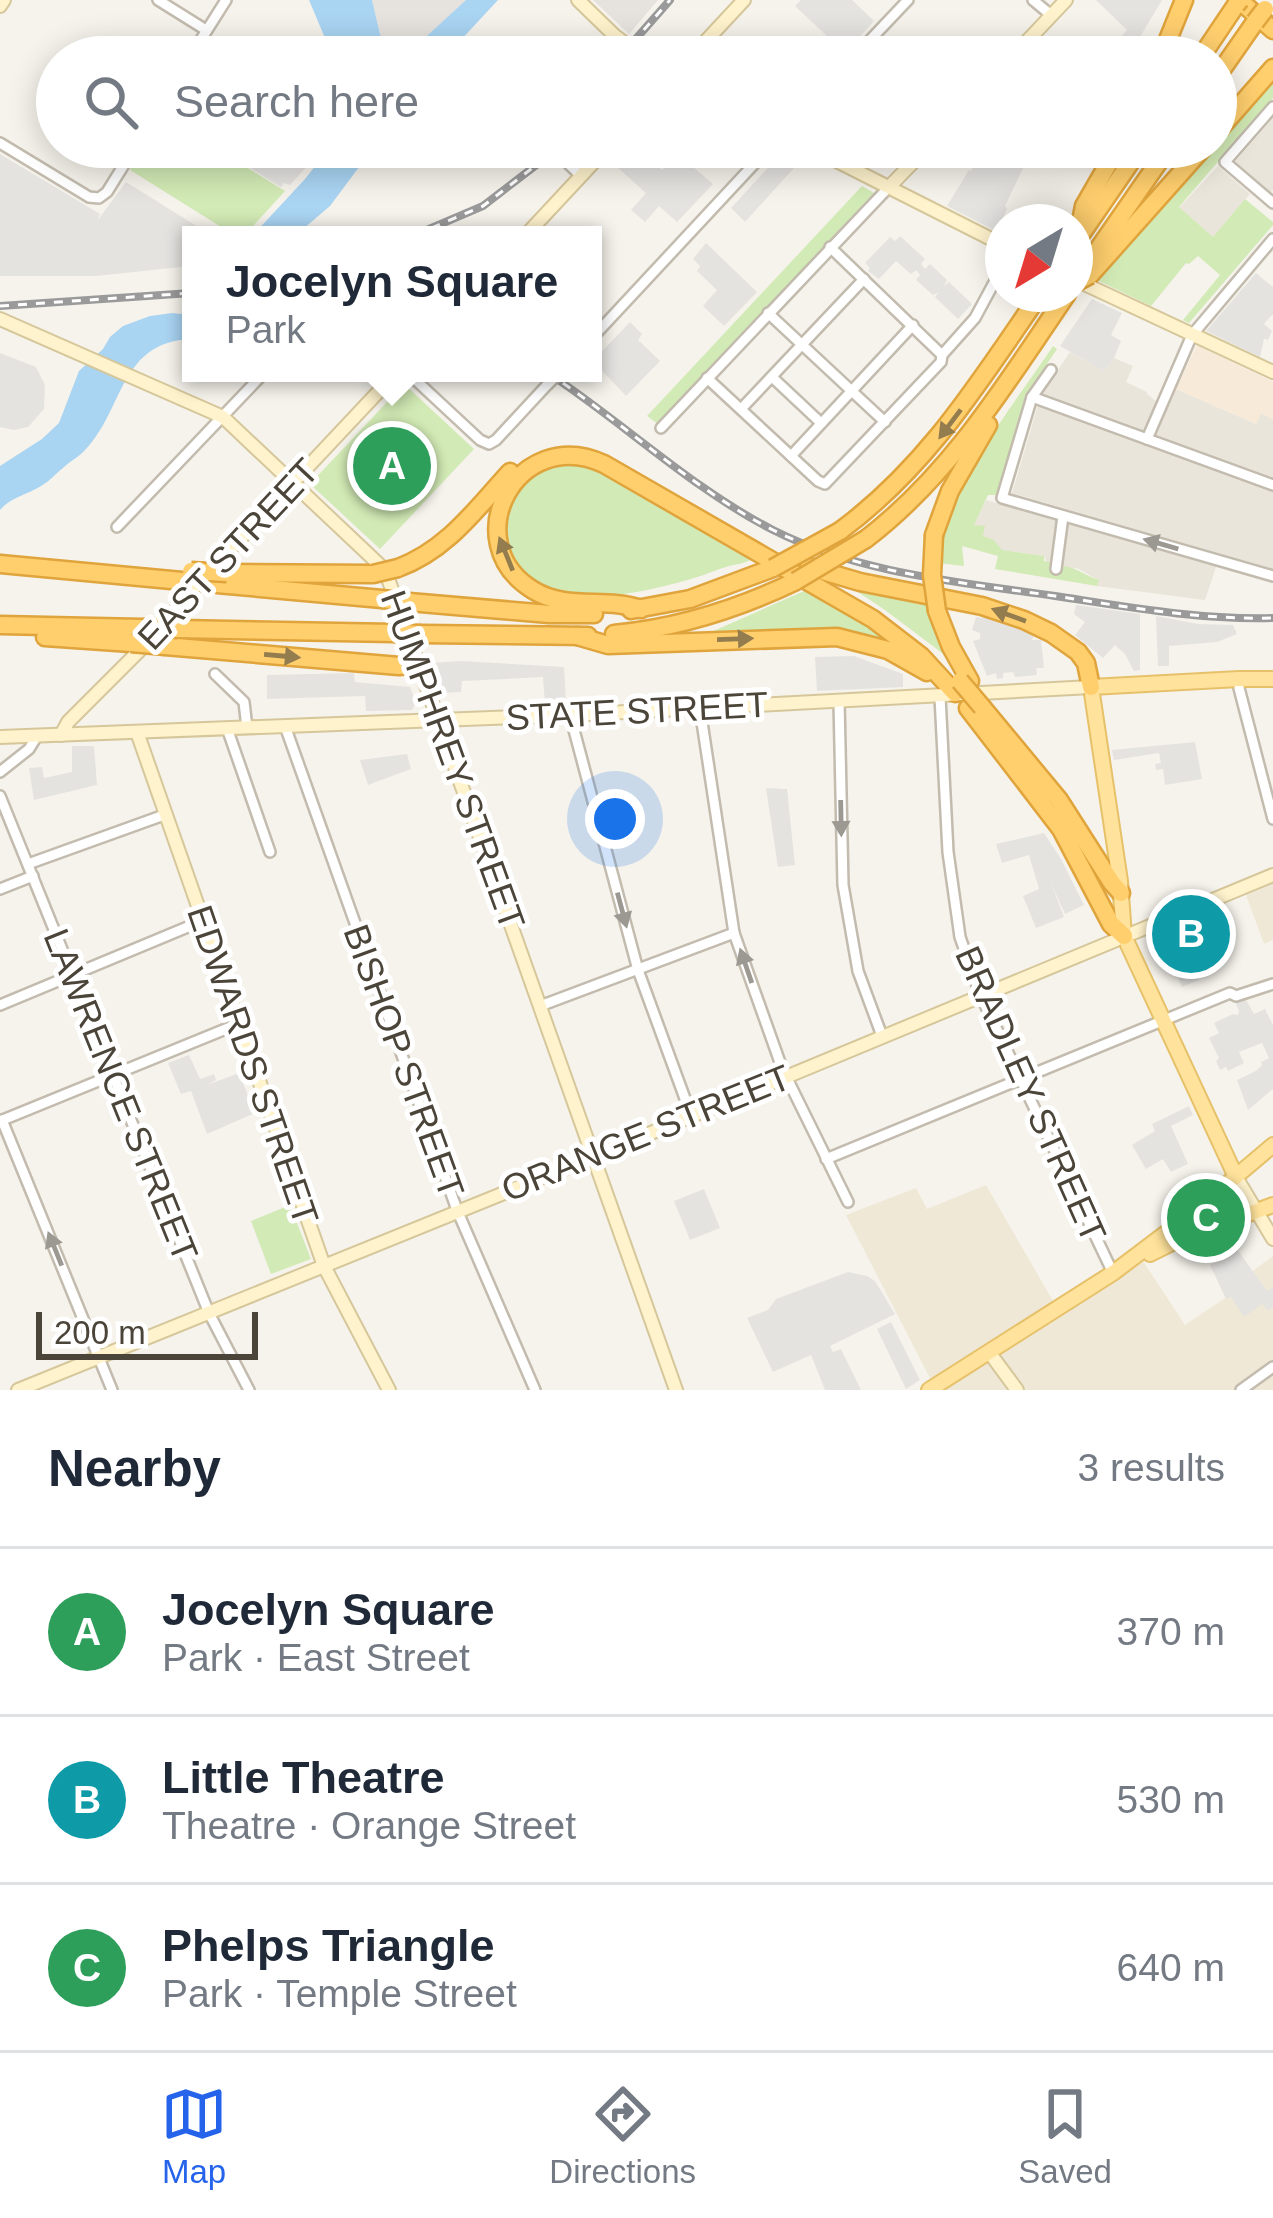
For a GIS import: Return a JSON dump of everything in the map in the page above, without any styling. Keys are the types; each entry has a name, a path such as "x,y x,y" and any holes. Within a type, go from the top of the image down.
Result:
{"highway":[{"path":"1169,36 1184,0"},
{"path":"1226,36 1256,10"},
{"path":"1236,36 1256,10"},
{"path":"1237,109 1273,68"},
{"path":"1085,204 1106,168"},
{"path":"1093,216 1126,168"},
{"path":"1093,257 1154,168"},
{"path":"1093,263 1184,168"},
{"path":"0,564 148,578 172,571 382,599 566,615 641,609 709,593 773,568 840,530 882,498 935,442 1027,312"},
{"path":"2,625 32,636 136,636 178,629 578,636 676,625 742,604 866,538 894,516 966,440 1055,312"},
{"path":"952,686 951,647 937,611 932,575 934,535 950,491 998,410 1004,386"},
{"path":"222,579 374,574 398,568 448,539 526,458 568,446 616,461 796,572 901,627 952,686"},
{"path":"641,609 618,602 557,600 534,591 516,576 502,551 497,524 505,496 521,474 556,456 598,461 874,619 983,710 1051,789 1121,893"},
{"path":"0,553 40,558 63,570"},
{"path":"796,572 982,605 1014,616 1052,633 1078,652 1087,663 1090,687"},
{"path":"136,636 165,646 420,664"},
{"path":"578,636 608,645 846,638 895,653 952,686"},
{"path":"983,710 1084,868 1111,924 1124,936"}],"main road":[{"path":"578,0 615,36"},
{"path":"711,36 744,0"},
{"path":"1032,36 1066,0"},
{"path":"534,226 588,168"},
{"path":"849,168 985,236"},
{"path":"889,188 908,168"},
{"path":"1093,285 1273,372"},
{"name":"HUMPHREY STREET","path":"0,319 223,417 381,564 676,1390"},
{"name":"EAST STREET","path":"61,735 68,722 388,382"},
{"name":"STATE STREET","path":"0,737 570,716 839,701 952,686 1273,680"},
{"path":"1090,687 1124,936 1236,1177 1273,1239"},
{"name":"EDWARDS STREET","path":"136,732 324,1266 389,1390"},
{"name":"ORANGE STREET","path":"18,1390 1273,875"},
{"path":"929,1390 1113,1273 1273,1145"},
{"path":"1113,1273 1178,1240 1273,1205"},
{"path":"989,1352 1017,1390"}],"street":[{"path":"158,0 206,31"},
{"path":"203,36 226,0"},
{"path":"1033,0 1051,15"},
{"path":"874,36 905,3"},
{"path":"1237,148 1273,107"},
{"path":"0,143 36,165"},
{"path":"41,168 88,197 99,198 121,168"},
{"path":"573,168 581,176"},
{"path":"602,327 750,168"},
{"path":"1232,168 1272,202"},
{"path":"661,428 889,188"},
{"path":"1147,439 1192,335 1273,239"},
{"path":"830,248 943,355"},
{"path":"741,410 864,279"},
{"path":"707,378 825,484 935,369 985,299"},
{"path":"768,314 885,422"},
{"path":"791,456 913,325"},
{"path":"1051,370 1032,397 1002,498 1273,576"},
{"path":"772,377 821,423"},
{"path":"118,527 256,382"},
{"path":"418,382 490,444 551,382"},
{"path":"1032,397 1273,485"},
{"path":"1056,569 1063,516"},
{"path":"215,674 244,702 247,728"},
{"path":"1239,679 1273,819"},
{"name":"BRADLEY STREET","path":"952,686 948,852 954,908 980,994 1113,1273"},
{"path":"839,701 843,885 858,971 883,1036"},
{"path":"700,709 734,933 786,1076 848,1202"},
{"path":"570,716 638,970 691,1115"},
{"name":"BISHOP STREET","path":"285,726 457,1210 536,1390"},
{"path":"227,728 270,852"},
{"path":"0,772 29,749 37,736"},
{"name":"LAWRENCE STREET","path":"0,796 209,1312 249,1390"},
{"path":"28,864 164,814"},
{"path":"0,889 33,876"},
{"path":"0,1005 202,921"},
{"path":"540,1006 734,933"},
{"path":"826,1159 1230,993 1236,997 1273,984"},
{"path":"112,1390 1,1120 238,1024"},
{"path":"1241,1390 1273,1367"}],"shaded area":[{"path":"372,0 466,0 427,36 380,34"},
{"path":"593,0 658,0 629,34"},
{"path":"801,0 852,0 874,21 860,36 827,36 795,6"},
{"path":"1096,0 1162,0 1141,36 1122,36 1127,30"},
{"path":"1273,118 1273,190 1270,193 1237,160"},
{"path":"0,154 100,214 98,220 126,182 197,226 182,226 182,267 96,276 0,276"},
{"path":"251,168 305,168 290,185 281,187"},
{"path":"618,168 694,168 713,184 677,222 659,206 645,222 631,210 646,193"},
{"path":"768,168 794,168 745,222 731,208"},
{"path":"1023,168 1006,204 985,204 985,225 947,206 969,170"},
{"path":"1216,168 1250,194 1213,237 1179,208"},
{"path":"900,236 925,259 921,264 925,269 930,264 947,280 944,286 949,282 972,304 958,319 935,297 939,292 933,295 916,280 920,275 916,270 911,274 896,261 879,279 868,271 865,263 890,237 895,241"},
{"path":"706,243 757,292 724,326 703,306 717,290 697,271 700,266 693,259"},
{"path":"1256,273 1273,287 1273,314 1264,324 1272,331 1264,339 1260,357 1206,331"},
{"path":"1093,299 1122,313 1111,335 1121,341 1104,371 1060,346 1083,312 1093,312"},
{"path":"630,322 642,334 638,340 660,361 626,396 602,371 602,352"},
{"path":"1197,345 1273,382 1273,419 1261,413 1256,424 1176,389"},
{"path":"1070,352 1104,371 1114,358 1133,366 1126,382 1157,402 1144,432 1042,394"},
{"path":"0,353 36,367 45,385 44,409 28,427 0,427"},
{"path":"1176,389 1256,424 1261,413 1273,419 1273,480 1154,436"},
{"path":"1038,405 1273,491 1273,569 1012,493"},
{"path":"986,500 1216,567 1205,600 1097,586 1098,580 1077,568 1061,571 1049,568 1044,556 1001,550 973,526"},
{"path":"1076,605 1140,614 1140,670 1134,671 1115,645 1103,658 1075,635 1085,622 1074,614"},
{"path":"985,612 1035,632 1032,640 1041,640 1044,668 1036,668 1037,675 987,676 973,641 980,639 980,633 972,630 976,617 983,618"},
{"path":"1156,616 1233,625 1237,634 1217,642 1169,646 1169,666 1158,666"},
{"path":"854,656 903,674 903,687 817,691 815,657"},
{"path":"432,663 564,667 566,704 545,705 543,677 462,681 461,692 442,693"},
{"path":"354,673 355,682 410,687 416,703 412,710 366,711 365,696 267,699 267,675"},
{"path":"1195,742 1202,779 1165,785 1163,769 1156,770 1155,764 1161,763 1159,753 1114,760 1112,750"},
{"path":"72,746 94,746 97,785 34,800 29,768 42,767 44,778 72,772"},
{"path":"407,754 411,769 368,785 360,760"},
{"path":"766,788 787,789 795,865 778,867"},
{"path":"1044,833 1084,905 1065,914 1051,883 1064,917 1036,928 1023,896 1039,889 1029,855 1002,863 996,844"},
{"path":"1273,875 1273,940 1264,944 1243,887"},
{"path":"1202,944 1212,966 1196,973 1199,980 1182,987 1171,960"},
{"path":"1245,998 1254,1014 1265,1009 1273,1025 1273,1089 1248,1110 1237,1080 1269,1058 1262,1043 1239,1052 1244,1063 1228,1071 1226,1067 1220,1070 1209,1038 1219,1033 1214,1023 1238,1015 1235,1002"},
{"path":"189,1055 200,1079 214,1074 216,1080 207,1085 239,1073 255,1113 207,1134 191,1091 181,1094 168,1063"},
{"path":"1189,1106 1193,1115 1171,1126 1188,1164 1171,1172 1163,1159 1146,1169 1132,1145 1155,1131 1152,1124"},
{"path":"986,1185 1057,1308 1141,1258 1185,1325 1249,1282 1246,1276 1273,1256 1273,1390 929,1390 934,1386 846,1215 916,1188 927,1209"},
{"path":"704,1189 720,1228 690,1240 674,1201"},
{"path":"1224,1231 1267,1291 1273,1287 1273,1307 1268,1311 1262,1304 1244,1317 1231,1297 1226,1299 1210,1265 1219,1261 1211,1235"},
{"path":"848,1272 875,1281 895,1314 830,1346 833,1352 841,1349 861,1390 825,1390 811,1355 773,1372 747,1318 768,1310 776,1299"},
{"path":"891,1322 920,1380 906,1389 877,1329"}],"green space":[{"path":"1273,80 1273,98 1237,140 1237,121"},
{"path":"248,168 285,191 253,226 220,226 130,170"},
{"path":"1196,168 1213,168 1179,207 1213,237 1245,199 1273,222 1189,323 1183,320 1220,275 1198,256 1186,263 1151,306 1097,280"},
{"path":"862,186 874,193 658,424 647,416"},
{"path":"1053,346 1057,349 1028,392 996,495 988,495 974,525 985,526 983,536 1002,550 1044,556 1049,568 1073,568 1099,580 1097,586 995,569 998,556 962,546 964,566 938,563 941,535 960,488"},
{"path":"404,384 474,449 380,549 310,484"},
{"path":"560,462 589,464 755,558 681,582 619,595 575,596 540,586 526,577 509,552 507,519 524,479"},
{"path":"847,585 928,597 950,659 885,610"},
{"path":"811,588 903,649 709,633"},
{"path":"290,1205 311,1259 271,1274 251,1221"}],"water":[{"path":"309,0 372,0 381,36 324,36"},
{"path":"466,0 498,0 465,36 427,36"},
{"path":"314,168 358,168 330,206 307,226 261,226"},
{"path":"182,314 182,340 150,352 136,365 85,450 44,484 0,510 0,466 59,423 79,371 110,337 123,326 150,316"}],"railway":[{"path":"638,36 670,0"},
{"path":"436,226 483,206 532,168"},
{"path":"0,306 182,294"},
{"path":"561,382 743,513 840,557 947,581 1137,608 1273,618"}],"place":[{"name":"Jocelyn Square","path":"392,466"},
{"name":"Little Theatre","path":"1191,934"},
{"name":"Phelps Triangle","path":"1206,1218"}]}
